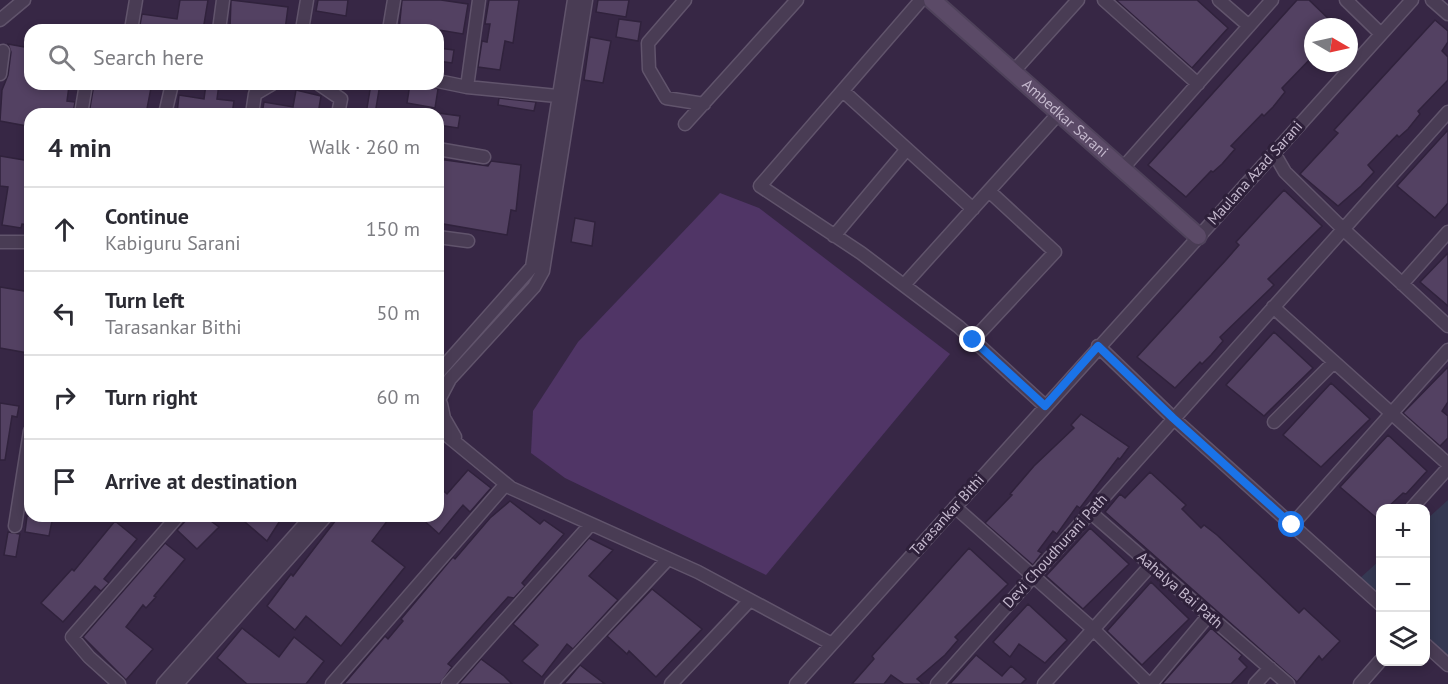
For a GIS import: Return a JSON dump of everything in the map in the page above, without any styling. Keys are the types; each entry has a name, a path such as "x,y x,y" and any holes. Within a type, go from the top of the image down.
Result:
{"street":[{"path":"0,20 24,0"},
{"path":"132,24 136,0"},
{"path":"220,24 223,0"},
{"path":"303,24 307,0"},
{"path":"390,24 394,0"},
{"path":"467,87 479,0"},
{"path":"444,391 450,378 534,286 543,271 565,97 574,0"},
{"path":"444,366 524,279 532,267 586,0"},
{"path":"685,0 648,43 650,69 666,98 704,104"},
{"path":"685,124 797,0"},
{"path":"921,0 760,186 904,285 973,340 1045,406"},
{"name":"Ambedkar Sarani","path":"932,0 1198,236"},
{"path":"1013,72 1078,0"},
{"path":"1104,0 1198,84"},
{"path":"1220,0 1249,26"},
{"path":"1122,169 1272,0"},
{"path":"1346,0 1382,34"},
{"name":"Maulana Azad Sarani","path":"1098,346 1412,0"},
{"path":"1432,0 1448,14"},
{"path":"0,74 3,51"},
{"path":"444,82 467,87 565,97"},
{"path":"82,108 85,90"},
{"path":"166,108 171,90"},
{"path":"253,108 255,94 262,90"},
{"path":"328,90 341,99 339,108"},
{"path":"843,91 973,208"},
{"name":"Devi Choudhurani Path","path":"937,684 1448,112"},
{"path":"904,285 1059,113"},
{"path":"834,236 907,149"},
{"path":"444,150 484,157"},
{"path":"1274,153 1285,172 1448,326"},
{"path":"973,340 1055,252 989,191"},
{"path":"1402,284 1448,232"},
{"path":"444,238 468,241"},
{"path":"0,242 24,242"},
{"path":"1273,307 1448,466 1415,504"},
{"path":"1098,346 1173,418 1376,600"},
{"name":"Tarasankar Bithi","path":"796,684 1098,346"},
{"path":"1292,525 1448,350"},
{"path":"1274,422 1334,362"},
{"path":"444,418 459,443"},
{"path":"444,432 506,484 590,525 668,559 832,644"},
{"path":"15,526 24,468"},
{"path":"332,684 506,484"},
{"path":"955,507 1093,629 1150,684 1209,615"},
{"name":"Aahalya Bai Path","path":"1090,512 1288,684"},
{"path":"119,684 89,657 72,637 173,522"},
{"path":"163,684 307,522"},
{"path":"177,684 321,522"},
{"path":"448,684 590,525"},
{"path":"551,684 668,559"},
{"path":"1044,684 1151,565"},
{"path":"671,684 750,600"},
{"path":"1430,649 1448,665"},
{"path":"1360,684 1376,666"},
{"path":"1255,684 1270,668"}],"shaded area":[{"path":"720,193 759,208 950,354 766,575 565,478 531,453 533,411 578,342"},
{"path":"1448,500 1448,664 1430,647 1430,516"},
{"path":"1376,564 1376,596 1358,580"}],"building":[{"path":"180,0 208,0 204,24 140,24 142,14 177,19"},
{"path":"231,0 288,7 286,24 230,24"},
{"path":"318,0 348,0 346,16 316,11"},
{"path":"402,0 441,0 468,4 463,34 444,31 444,24 400,24"},
{"path":"489,0 519,0 513,43 505,41 500,70 478,67 482,41 487,42 490,24 485,24"},
{"path":"598,0 629,0 626,17 596,12"},
{"path":"1116,0 1197,0 1228,28 1192,68"},
{"path":"1297,0 1309,0 1328,18 1304,18 1304,65 1282,88 1285,92 1273,107 1264,116 1262,114 1231,146 1235,149 1222,164 1213,172 1211,171 1186,197 1148,165"},
{"path":"619,19 641,22 638,41 616,37"},
{"path":"1435,20 1448,31 1448,42 1442,51 1448,57 1448,80 1418,111 1420,114 1408,129 1399,137 1397,135 1368,165 1374,172 1338,206 1300,174 1338,133 1334,130"},
{"path":"590,37 611,41 603,83 584,80"},
{"path":"8,44 24,47 24,90 68,90 67,101 75,102 74,108 24,108 24,125 0,121 2,90 8,75 11,52"},
{"path":"444,49 454,50 452,63 444,62"},
{"path":"93,90 151,90 147,108 90,108"},
{"path":"205,90 218,90 217,99 234,101 233,108 178,108 179,95 204,99"},
{"path":"296,90 321,96 319,108 263,108 264,102 293,107"},
{"path":"370,90 379,90 376,108 367,108"},
{"path":"409,90 438,90 435,108 407,103"},
{"path":"499,98 536,102 534,111 498,105"},
{"path":"444,114 460,116 458,128 444,126"},
{"path":"1448,130 1448,203 1435,218 1397,186"},
{"path":"0,156 24,160 24,224 21,228 2,225 8,187 0,186"},
{"path":"444,160 488,166 491,161 521,165 516,211 511,210 507,235 444,224"},
{"path":"1284,190 1322,226 1268,279 1274,285 1220,337 1223,341 1211,355 1202,364 1200,362 1175,388 1137,357 1226,260 1239,245 1236,242"},
{"path":"575,218 595,222 592,246 571,242"},
{"path":"1448,253 1448,306 1420,282"},
{"path":"0,287 24,291 24,352 0,348"},
{"path":"1274,332 1313,368 1264,416 1226,385"},
{"path":"1448,367 1448,402 1442,411 1448,416 1448,438 1440,446 1403,413"},
{"path":"1331,383 1370,419 1321,467 1283,435"},
{"path":"0,403 19,406 17,417 12,416 5,460 0,460"},
{"path":"1081,414 1129,447 1080,508 1077,506 1057,534 1053,531 1038,551 1042,553 1033,565 985,523 1012,495 1010,494 1034,466 1074,428 1071,425"},
{"path":"1388,435 1427,471 1406,494 1403,493 1391,504 1376,504 1376,518 1340,487"},
{"path":"468,470 491,488 470,512 463,505 439,534 426,522 444,522 444,491 447,494"},
{"path":"1150,472 1186,505 1182,509 1201,528 1204,525 1217,535 1299,613 1304,608 1340,641 1322,660 1319,656 1297,682 1105,512 1120,494 1125,498"},
{"path":"510,501 540,524 544,520 564,534 522,583 525,586 514,598 508,597 448,664 452,667 440,684 344,684 385,636 388,639 403,621 401,619 453,557 455,559 490,518"},
{"path":"26,522 52,522 49,536 25,532"},
{"path":"114,522 137,539 104,579 109,583 101,591 95,586 63,622 41,603 72,569 74,571"},
{"path":"184,522 212,522 219,527 197,549 177,530"},
{"path":"245,522 279,522 267,541"},
{"path":"334,522 386,522 372,541 405,567 341,646 306,616 295,630 267,606 291,574 293,576"},
{"path":"1090,528 1129,564 1083,609 1046,576"},
{"path":"8,532 20,534 16,557 4,555"},
{"path":"589,538 613,550 589,576 618,600 573,649 567,644 542,677 522,661 538,645 513,624"},
{"path":"165,543 185,559 154,596 156,597 146,608 143,605 126,627 153,649 126,680 83,637"},
{"path":"969,548 1008,584 955,637 958,640 945,655 917,679 923,684 904,684 891,675 884,684 852,684 874,659 872,656"},
{"path":"1151,582 1189,619 1142,665 1107,631"},
{"path":"652,589 702,629 656,677 629,651 627,654 607,636"},
{"path":"1028,604 1067,640 1045,663 1019,644 1010,657 993,642"},
{"path":"242,628 279,657 294,637 324,661 306,684 247,684 217,658"},
{"path":"1211,628 1242,655 1239,659 1247,667 1231,684 1162,684"},
{"path":"976,655 1002,676 1011,666 1026,679 1021,684 950,684"},
{"path":"481,659 504,676 512,684 459,684"},
{"path":"580,665 605,684 564,684"}],"route":[{"path":"973,340 1045,406 1098,346 1173,418 1292,525"}]}
